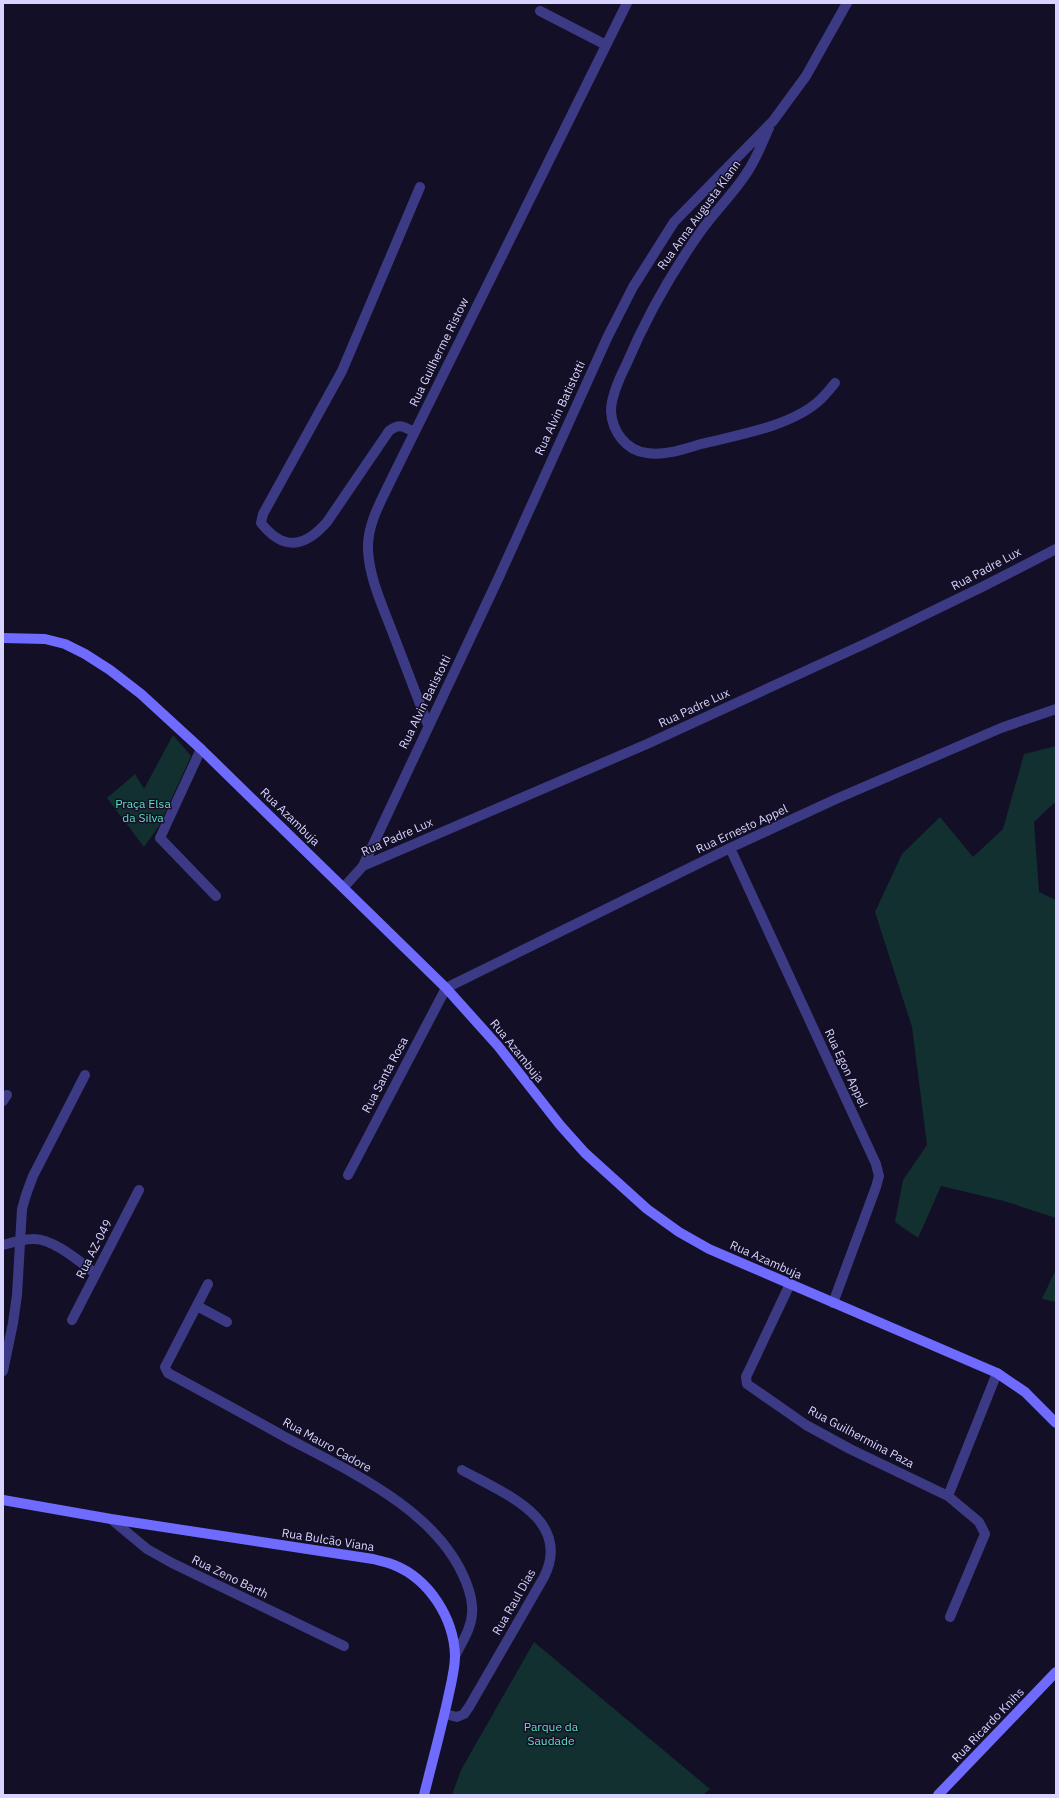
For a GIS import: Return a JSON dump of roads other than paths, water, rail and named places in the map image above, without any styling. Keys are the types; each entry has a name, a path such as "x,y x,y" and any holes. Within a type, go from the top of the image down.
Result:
{"main road":[{"name":"Rua Azambuja","path":"3,638 45,639 65,644 85,654 110,670 141,694 344,887 446,988 498,1046 560,1125 585,1153 647,1209 679,1232 709,1248 997,1373 1025,1392 1056,1423"},
{"name":"Rua Bulcão Viana","path":"3,1500 112,1519 373,1559 394,1564 413,1576 428,1589 442,1609 450,1629 455,1656 452,1682 445,1714 424,1795"},
{"name":"Rua Ricardo Knihs","path":"938,1795 1056,1672"}],"street":[{"name":"Rua Guilherme Ristow","path":"428,725 381,602 372,574 368,549 370,531 375,513 414,432 627,3"},
{"name":"Rua Alvin Batistotti","path":"363,866 428,725 493,590 608,336 633,288 674,222 773,121 806,76 847,3"},
{"path":"540,11 606,45"},
{"name":"Rua Anna Augusta Klann","path":"773,121 747,174 702,230 672,273 636,341 618,384 611,410 614,426 620,438 631,448 647,453 665,453 784,421 805,411 821,400 836,383"},
{"path":"414,432 402,425 396,426 389,431 327,522 316,534 295,544 286,543 266,529 261,523 263,514 342,370 420,187"},
{"name":"Rua Padre Lux","path":"344,887 363,866 647,744 871,641 1056,549"},
{"name":"Rua Ernesto Appel","path":"446,988 730,848 951,749 1001,728 1056,709"},
{"path":"201,750 160,838 216,896"},
{"name":"Rua Egon Appel","path":"730,848 876,1164 879,1176 833,1303"},
{"name":"Rua Santa Rosa","path":"348,1175 446,988"},
{"path":"3,1371 13,1323 21,1240 22,1208 33,1176 85,1075"},
{"name":"Rua AZ-049","path":"72,1320 139,1190"},
{"path":"3,1245 21,1240 35,1239 52,1244 96,1274"},
{"name":"Rua Mauro Cadore","path":"208,1284 165,1367 168,1373 374,1486 414,1514 441,1541 460,1567 470,1593 472,1614 468,1632 455,1656"},
{"name":"Rua Guilhermina Paza","path":"790,1284 746,1378 747,1384 806,1425 850,1449 948,1496 980,1522 985,1534 950,1617"},
{"path":"197,1306 227,1322"},
{"path":"948,1496 997,1373"},
{"name":"Rua Raul Dias","path":"445,1714 457,1717 464,1714 544,1577 549,1567 551,1554 550,1539 545,1527 536,1516 518,1501 462,1470"},
{"name":"Rua Zeno Barth","path":"112,1519 147,1549 172,1563 344,1646"}],"park label":[{"name":"Praça Elsa da Silva","path":"143,811"},
{"name":"Parque da Saudade","path":"551,1734"}]}
